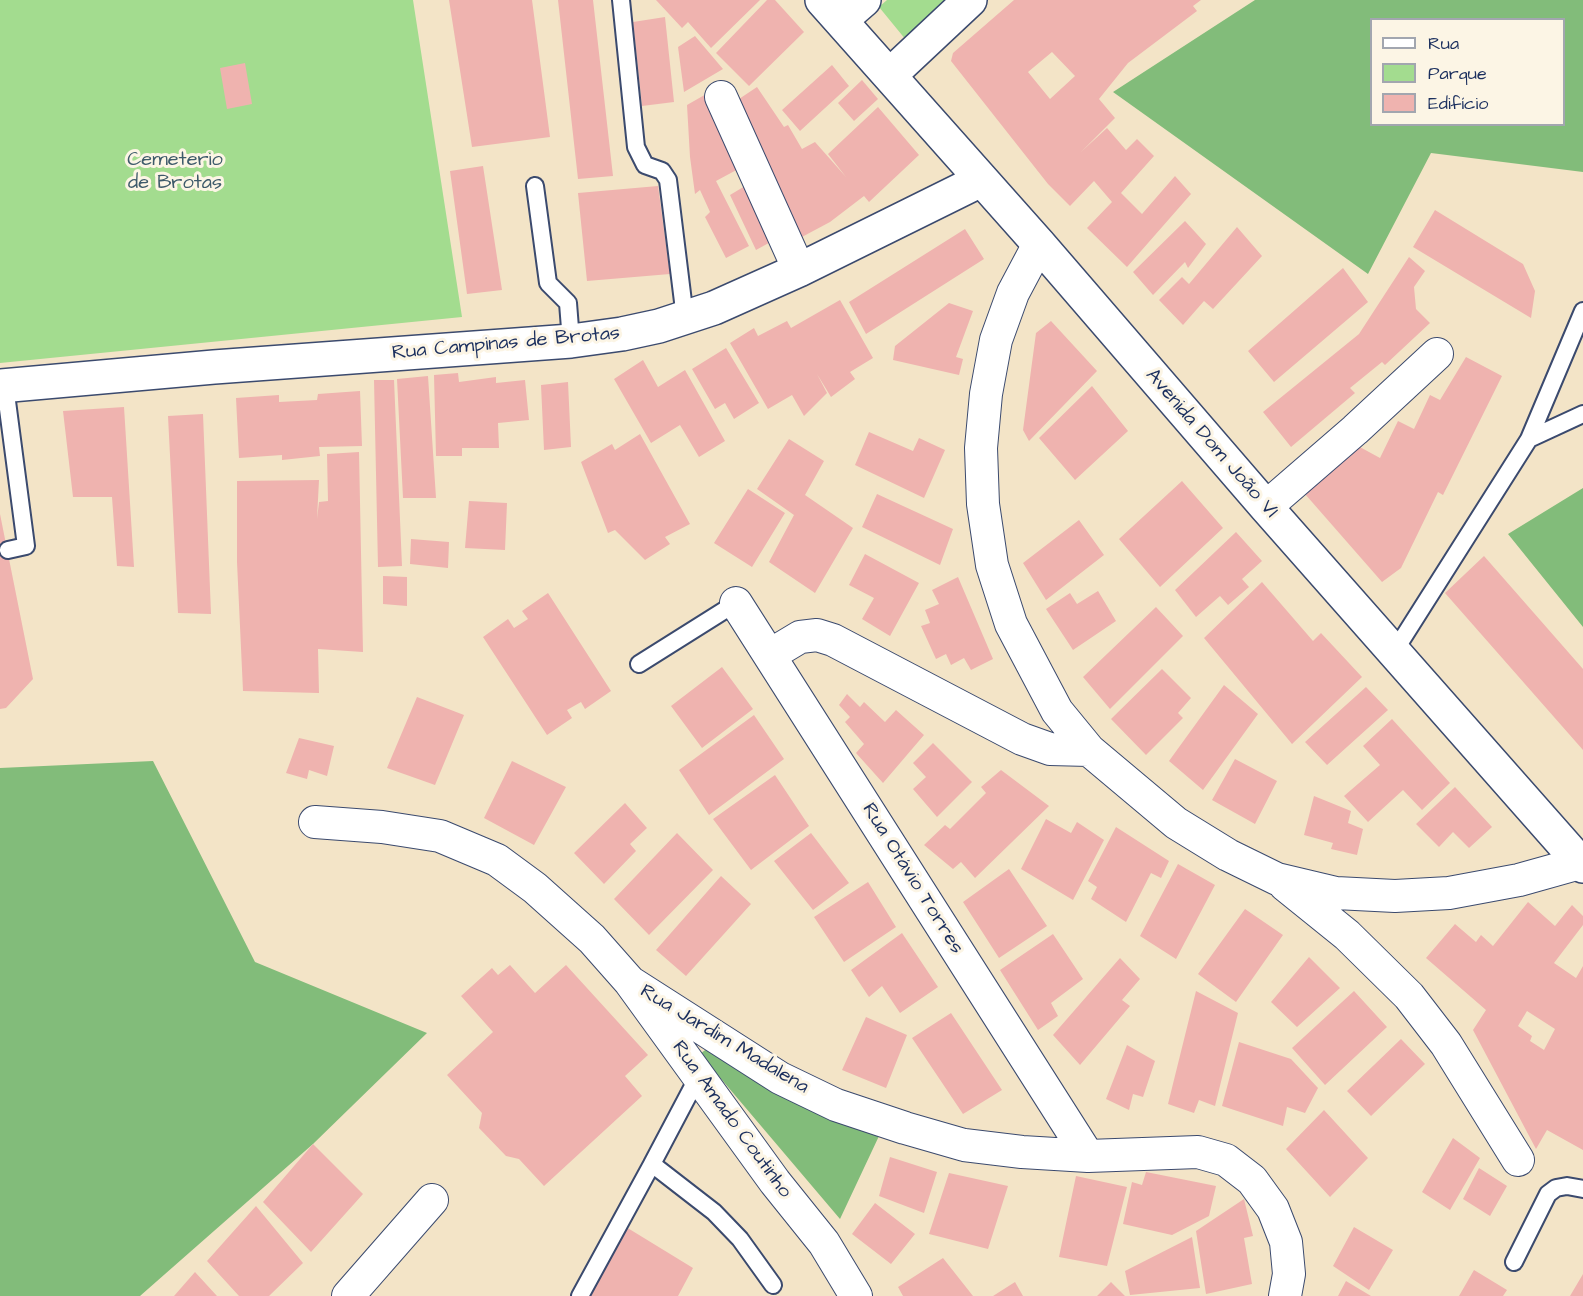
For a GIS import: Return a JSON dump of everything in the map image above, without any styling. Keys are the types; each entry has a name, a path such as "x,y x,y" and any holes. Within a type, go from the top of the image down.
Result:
{"main road":[{"path":"890,75 962,3"},
{"name":"Avenida Dom João VI","path":"842,7 890,75 1581,864"},
{"name":"Rua Campinas de Brotas","path":"3,386 214,367 571,341 622,334 685,318 799,270 981,180"}],"street":[{"path":"721,97 799,270"},
{"path":"1039,244 1013,293 996,340 986,394 981,448 983,504 992,565 1011,624 1057,711 1089,750 1176,823 1228,855 1277,879 1347,935 1409,996 1446,1044 1518,1160"},
{"path":"1266,507 1437,354"},
{"name":"Rua Otávio Torres","path":"736,603 1088,1156"},
{"path":"770,655 800,637 817,635 833,639 1022,739 1050,749 1089,750"},
{"name":"Rua Amado Coutinho","path":"315,822 382,827 440,836 497,860 535,888 592,939 630,982 775,1182 824,1243 856,1296"},
{"path":"1277,879 1336,893 1395,896 1449,893 1519,880 1581,864"},
{"name":"Rua Jardim Madalena","path":"630,982 780,1078 836,1104 964,1145 1088,1156 1198,1152 1226,1160 1252,1180 1273,1209 1286,1242 1289,1274 1285,1296"},
{"path":"348,1296 432,1200"}],"lane":[{"path":"621,0 636,147 639,158 645,165 662,171 668,180 685,318"},
{"path":"536,186 548,283 568,303 571,341"},
{"path":"1394,652 1529,439 1583,311"},
{"path":"3,386 26,546 8,550"},
{"path":"1529,439 1583,414"},
{"path":"639,664 736,603"},
{"path":"580,1296 699,1075"},
{"path":"652,1164 714,1212 740,1239 772,1285"},
{"path":"1514,1262 1548,1194 1556,1188 1567,1186 1583,1189"}],"green space":[{"name":"Cemeterio de Brotas","path":"0,0 413,0 462,317 0,363"},
{"path":"887,0 946,0 906,40 879,7"},
{"path":"1255,0 1583,0 1583,172 1431,153 1368,274 1113,92"},
{"path":"1583,488 1583,627 1508,534"},
{"path":"153,761 255,962 427,1033 313,1144 140,1296 0,1296 0,768"},
{"path":"709,1047 769,1088 879,1136 840,1219 700,1054"}],"building":[{"path":"449,0 532,0 550,137 472,147"},
{"path":"558,0 593,0 613,176 578,179"},
{"path":"656,0 760,0 711,48 688,22 682,28"},
{"path":"767,0 775,0 804,32 749,86 716,53"},
{"path":"1014,0 1201,0 1193,6 1197,11 1128,63 1099,99 1115,118 1081,152 1107,128 1126,150 1137,139 1154,156 1121,193 1142,214 1175,176 1191,194 1127,267 1087,228 1112,202 1094,181 1070,206 1048,184 951,61 953,53","holes":["1052,52 1075,76 1050,99 1028,72"]},
{"path":"665,17 674,102 642,106 633,22"},
{"path":"695,36 723,69 684,92 678,47"},
{"path":"245,63 252,104 227,109 220,68"},
{"path":"832,65 849,86 800,131 782,110"},
{"path":"862,80 878,99 854,121 838,103"},
{"path":"757,87 784,127 788,125 802,149 815,142 846,177 828,154 878,107 919,155 869,202 864,196 830,222 800,238 733,103"},
{"path":"708,93 742,167 716,181 749,246 726,258 705,217 710,212 700,190 695,194 690,157 687,105"},
{"path":"483,166 502,290 467,294 450,171"},
{"path":"750,183 776,239 756,250 730,195"},
{"path":"658,186 670,274 587,281 578,193"},
{"path":"1435,210 1523,264 1535,291 1531,318 1413,247"},
{"path":"1185,221 1206,244 1188,268 1185,262 1153,295 1133,272"},
{"path":"1237,227 1262,256 1213,309 1204,301 1183,325 1159,300 1182,277 1189,284"},
{"path":"965,229 984,259 866,334 849,302"},
{"path":"1409,257 1425,271 1414,287 1416,309 1430,323 1385,365 1382,362 1350,388 1355,393 1291,447 1263,412 1359,334"},
{"path":"1343,268 1368,302 1274,382 1248,351"},
{"path":"840,300 873,358 850,372 855,379 831,397 817,374 827,393 804,416 792,395 768,409 730,343 754,328 758,336 787,321 791,328"},
{"path":"949,303 973,311 956,357 963,359 959,375 893,360 895,346"},
{"path":"1051,321 1097,371 1029,441 1023,430 1036,333"},
{"path":"726,348 759,403 734,419 725,403 715,409 692,369"},
{"path":"1466,357 1502,376 1443,495 1438,492 1401,568 1382,582 1305,494 1358,446 1380,458 1398,421 1414,429 1430,395 1440,400"},
{"path":"643,360 658,387 685,370 725,441 699,457 680,425 651,443 614,379"},
{"path":"458,373 459,382 496,377 496,383 525,380 529,420 498,423 499,448 462,448 462,456 436,456 434,375"},
{"path":"428,376 436,498 403,498 397,379"},
{"path":"374,380 394,380 402,566 378,567"},
{"path":"568,382 571,447 544,450 541,385"},
{"path":"1092,386 1128,431 1075,480 1039,438"},
{"path":"360,391 362,446 319,447 320,456 282,460 282,455 239,458 236,398 279,395 279,402 317,400 318,394"},
{"path":"124,407 134,567 117,566 112,497 73,497 63,411"},
{"path":"203,414 211,614 178,613 168,416"},
{"path":"869,432 913,451 919,438 945,450 924,498 855,465"},
{"path":"640,434 690,524 665,537 670,544 645,560 615,530 608,533 581,462 612,444 615,450"},
{"path":"789,439 824,461 805,495 853,528 815,593 769,562 794,515 757,489"},
{"path":"359,452 363,652 318,649 319,693 243,691 237,562 237,481 319,480 317,519 319,502 328,501 327,454"},
{"path":"1182,481 1223,528 1160,587 1119,539"},
{"path":"748,489 785,513 752,567 714,543"},
{"path":"877,494 953,529 940,565 862,527"},
{"path":"469,501 507,503 505,550 465,548"},
{"path":"0,514 33,679 6,708 0,709"},
{"path":"1079,520 1104,555 1046,600 1023,563"},
{"path":"1236,532 1262,561 1242,579 1249,587 1228,605 1220,596 1196,617 1175,590"},
{"path":"411,539 449,542 448,568 410,564"},
{"path":"865,554 919,583 890,636 862,619 874,598 849,585"},
{"path":"1484,556 1583,669 1583,750 1445,593"},
{"path":"383,576 407,577 407,606 383,604"},
{"path":"958,577 993,659 971,670 964,658 951,665 946,654 936,659 921,626 930,623 925,610 939,604 932,590"},
{"path":"1262,582 1313,641 1321,633 1362,677 1292,744 1204,638"},
{"path":"1098,591 1116,621 1073,650 1046,609 1070,593 1077,604"},
{"path":"548,593 611,691 585,709 581,702 567,710 572,718 547,735 483,637 508,619 514,628 528,619 522,611"},
{"path":"1156,607 1183,636 1110,709 1083,677"},
{"path":"722,667 753,709 702,748 671,706"},
{"path":"1162,669 1191,698 1178,713 1183,718 1146,755 1111,719"},
{"path":"1224,685 1258,714 1203,790 1169,761"},
{"path":"1366,687 1388,710 1327,765 1305,742"},
{"path":"847,694 860,707 864,702 885,722 896,710 924,735 883,783 856,753 864,744 845,722 850,717 839,705"},
{"path":"417,697 464,715 435,785 387,768"},
{"path":"754,715 784,759 709,815 679,770"},
{"path":"1392,719 1450,783 1422,810 1403,790 1368,822 1344,796 1380,765 1363,746"},
{"path":"299,738 334,746 327,776 309,770 307,779 286,773"},
{"path":"933,743 972,782 937,817 913,789 926,777 913,763"},
{"path":"1235,759 1277,781 1255,824 1212,800"},
{"path":"512,761 566,787 534,845 484,818"},
{"path":"1001,770 1049,806 975,878 961,862 953,869 924,845 945,825 950,829 986,793 981,787"},
{"path":"775,775 809,826 751,870 713,819"},
{"path":"1455,787 1492,827 1469,848 1453,832 1439,847 1416,824"},
{"path":"1314,796 1351,811 1348,823 1363,829 1357,855 1331,849 1333,843 1304,835"},
{"path":"625,803 647,828 630,844 636,851 604,884 574,853"},
{"path":"1046,819 1071,833 1077,822 1104,840 1073,900 1021,869"},
{"path":"1116,827 1169,861 1161,878 1151,873 1126,922 1091,899 1097,887 1088,881"},
{"path":"677,833 713,870 649,935 614,899"},
{"path":"811,833 849,883 813,910 774,861"},
{"path":"1178,864 1215,885 1176,959 1140,936"},
{"path":"1009,869 1047,926 999,958 963,902"},
{"path":"721,876 751,904 686,976 656,950"},
{"path":"868,882 896,927 844,962 814,917"},
{"path":"1528,902 1555,926 1572,905 1583,916 1583,925 1554,963 1576,978 1583,966 1583,1150 1547,1130 1536,1149 1473,1030 1486,1010 1426,958 1455,924 1476,942 1481,935 1493,946","holes":["1527,1011 1555,1029 1544,1050 1530,1041 1532,1036 1518,1026"]},
{"path":"1245,909 1283,935 1236,1002 1198,974"},
{"path":"902,933 938,987 900,1013 882,986 869,997 851,970"},
{"path":"1053,934 1083,979 1051,1003 1058,1016 1038,1030 1000,970"},
{"path":"1309,957 1340,988 1297,1027 1271,1002"},
{"path":"1120,958 1140,979 1122,1000 1130,1006 1080,1065 1053,1035"},
{"path":"510,965 535,993 566,965 648,1055 625,1076 642,1096 544,1186 519,1159 506,1156 479,1128 482,1113 447,1075 493,1032 461,996 492,968 498,975"},
{"path":"1196,991 1238,1013 1215,1106 1199,1100 1194,1113 1168,1104"},
{"path":"1354,991 1387,1027 1325,1085 1292,1048"},
{"path":"951,1013 1002,1090 963,1114 912,1038"},
{"path":"866,1017 907,1035 886,1088 842,1070"},
{"path":"1401,1039 1425,1064 1371,1116 1347,1091"},
{"path":"1239,1042 1291,1059 1318,1088 1305,1113 1287,1107 1283,1126 1222,1106"},
{"path":"1127,1045 1155,1061 1143,1097 1133,1094 1129,1110 1106,1099"},
{"path":"1324,1110 1368,1158 1330,1197 1286,1149"},
{"path":"1453,1138 1480,1158 1450,1210 1422,1192"},
{"path":"313,1144 363,1194 311,1252 263,1202"},
{"path":"890,1157 937,1172 924,1213 879,1196"},
{"path":"1479,1168 1507,1186 1490,1216 1463,1199"},
{"path":"1146,1172 1216,1186 1209,1216 1172,1235 1123,1224 1132,1182 1142,1185"},
{"path":"949,1173 1008,1186 988,1249 929,1234"},
{"path":"1076,1176 1127,1187 1107,1266 1059,1257"},
{"path":"1244,1199 1253,1236 1244,1238 1252,1284 1206,1294 1196,1231"},
{"path":"875,1203 915,1234 891,1264 852,1234"},
{"path":"256,1206 303,1263 269,1296 239,1296 207,1261"},
{"path":"626,1227 693,1268 678,1296 589,1296"},
{"path":"1354,1227 1393,1250 1369,1290 1333,1266"},
{"path":"1192,1237 1200,1288 1130,1295 1125,1271"},
{"path":"943,1258 973,1296 903,1296 898,1287"},
{"path":"1474,1270 1507,1290 1503,1296 1459,1296"},
{"path":"195,1272 217,1296 174,1296"},
{"path":"1583,1274 1583,1296 1570,1296"},
{"path":"1346,1281 1371,1296 1338,1296"},
{"path":"1015,1282 1023,1296 993,1296"},
{"path":"1111,1282 1125,1296 1097,1296"}]}
